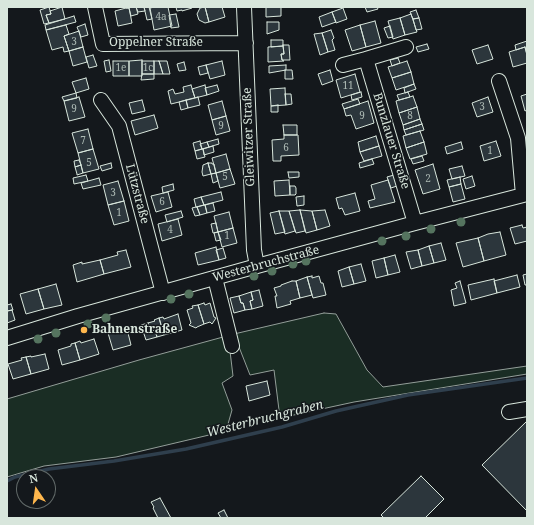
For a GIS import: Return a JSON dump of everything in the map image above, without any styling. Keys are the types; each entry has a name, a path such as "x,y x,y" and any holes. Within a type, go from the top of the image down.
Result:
{"street":[{"name":"Oppelner Straße","path":"95,7 103,44 246,43"},
{"name":"Gleiwitzer Straße","path":"244,7 254,250 257,266"},
{"path":"343,65 406,48"},
{"name":"Bunzlauer Straße","path":"366,59 416,223"},
{"path":"500,81 518,138 525,195"},
{"name":"Lützstraße","path":"101,100 119,126 163,293"},
{"name":"Westerbruchstraße","path":"7,338 78,316 257,266 525,195"},
{"path":"215,278 232,346"},
{"path":"509,412 527,409"}],"green space":[{"path":"324,313 336,314 367,370 383,387 527,366 527,374 354,402 280,418 274,370 250,375 239,347 230,351 233,376 222,383 232,410 226,431 116,457 44,466 34,469 16,469 16,474 7,477 7,399 234,334"}],"building":[{"path":"49,7 51,14 46,15 49,23 44,24 40,10"},
{"path":"62,7 65,19 49,23 46,15 51,14 50,11"},
{"path":"126,7 136,7 138,14 131,16 129,8"},
{"path":"136,7 144,7 145,11 138,12"},
{"path":"144,7 149,7 152,19 147,20"},
{"path":"168,7 172,26 154,30 150,8"},
{"path":"176,7 191,7 192,8 177,11"},
{"path":"205,7 222,7 225,17 209,22"},
{"path":"205,7 209,22 205,23 199,20 197,14 200,8"},
{"path":"266,7 281,7 281,16 266,17"},
{"path":"365,7 377,7 378,9 367,12"},
{"path":"129,8 132,23 118,26 115,11"},
{"path":"343,8 347,19 336,23 332,12"},
{"path":"416,10 419,18 413,19 410,12"},
{"path":"332,12 336,22 322,27 319,17"},
{"path":"176,14 179,27 171,28 169,15"},
{"path":"411,14 417,32 405,35 400,18"},
{"path":"74,16 76,22 46,30 45,25"},
{"path":"400,18 405,35 393,39 388,21"},
{"path":"419,18 422,29 416,30 413,19"},
{"path":"375,21 381,43 366,47 360,25"},
{"path":"267,22 279,22 279,30 267,34"},
{"path":"85,24 88,35 81,37 77,27"},
{"path":"66,25 69,34 64,36 69,51 64,52 63,47 52,50 46,30"},
{"path":"360,25 366,47 352,51 345,30"},
{"path":"390,26 393,37 388,38 384,28"},
{"path":"331,30 334,38 332,40 335,50 328,52 322,33"},
{"path":"79,31 83,47 69,51 64,36"},
{"path":"322,33 328,52 320,55 314,34"},
{"path":"271,40 283,40 283,46 271,47"},
{"path":"527,41 527,55 525,47 516,50 515,45"},
{"path":"427,44 429,49 418,52 416,47"},
{"path":"283,45 289,45 290,60 282,60 281,54 284,54"},
{"path":"488,45 493,59 477,64 472,50"},
{"path":"283,46 284,54 281,54 282,60 284,61 268,62 268,47"},
{"path":"83,47 87,62 73,66 69,51"},
{"path":"525,47 527,63 513,67 509,52"},
{"path":"93,55 97,66 89,68 86,57"},
{"path":"398,58 400,63 392,66 390,60"},
{"path":"109,60 111,71 106,72 104,61"},
{"path":"142,60 142,76 129,76 129,61"},
{"path":"113,61 129,61 129,76 113,76"},
{"path":"142,61 154,61 154,74 142,74"},
{"path":"154,61 159,61 163,74 154,74"},
{"path":"159,61 167,61 170,74 163,74"},
{"path":"222,61 225,75 210,79 206,65"},
{"path":"407,61 411,72 392,78 388,67"},
{"path":"184,62 186,70 179,71 177,64"},
{"path":"206,65 208,73 200,75 198,67"},
{"path":"286,65 286,70 269,73 269,66"},
{"path":"285,70 292,70 293,79 285,79"},
{"path":"330,70 333,81 322,85 318,74"},
{"path":"411,72 414,84 396,90 392,78"},
{"path":"142,74 154,74 154,79 141,80"},
{"path":"355,74 360,92 341,98 336,80"},
{"path":"86,78 89,89 76,93 72,82"},
{"path":"414,84 416,89 405,93 404,88"},
{"path":"191,85 195,98 171,104 168,91 173,89 175,94 184,92 183,87"},
{"path":"205,85 207,95 195,98 192,89"},
{"path":"217,85 219,91 207,95 205,88"},
{"path":"285,88 286,105 271,106 270,89"},
{"path":"361,92 362,97 352,100 351,95"},
{"path":"408,92 410,97 399,100 397,95"},
{"path":"76,93 77,98 64,101 62,97"},
{"path":"285,94 291,94 292,104 286,105"},
{"path":"527,94 527,110 525,111 521,96"},
{"path":"413,96 417,107 399,113 396,101"},
{"path":"79,97 85,117 69,121 64,101"},
{"path":"198,97 200,105 188,108 186,100"},
{"path":"488,97 493,112 477,117 472,103"},
{"path":"358,99 360,104 344,109 342,104"},
{"path":"142,100 145,111 132,114 129,103"},
{"path":"186,100 188,108 181,110 179,102"},
{"path":"222,101 226,116 212,120 208,105"},
{"path":"368,101 374,123 356,129 351,115 346,116 344,109"},
{"path":"278,105 278,112 271,112 271,106"},
{"path":"417,107 420,119 403,125 399,113"},
{"path":"154,115 158,128 135,135 131,121"},
{"path":"226,116 230,131 216,135 212,120"},
{"path":"420,119 422,124 404,130 403,125"},
{"path":"422,124 424,130 406,135 404,130"},
{"path":"283,125 297,125 297,135 284,135"},
{"path":"88,129 93,149 78,153 72,133"},
{"path":"420,131 424,142 406,148 403,136"},
{"path":"284,135 298,135 299,155 281,156 281,161 273,161 272,140 284,139"},
{"path":"376,136 379,146 360,152 358,142"},
{"path":"218,139 219,144 209,147 207,142"},
{"path":"200,141 202,149 195,151 193,143"},
{"path":"496,141 501,156 484,161 480,146"},
{"path":"207,142 209,147 202,149 200,144"},
{"path":"424,142 427,154 410,159 406,148"},
{"path":"461,142 463,149 447,154 445,147"},
{"path":"213,146 214,152 204,155 203,149"},
{"path":"379,146 382,156 364,161 360,152"},
{"path":"93,149 99,169 83,173 78,153"},
{"path":"203,149 205,157 197,159 195,151"},
{"path":"226,154 230,169 216,173 212,158"},
{"path":"422,156 424,161 413,164 411,159"},
{"path":"372,159 374,164 360,168 359,163"},
{"path":"79,160 81,165 75,167 74,161"},
{"path":"111,163 112,168 102,171 100,166"},
{"path":"208,163 211,174 203,176 203,165"},
{"path":"208,163 214,164 216,173 211,174"},
{"path":"433,164 440,189 423,194 415,170"},
{"path":"81,165 83,173 77,175 75,167"},
{"path":"462,166 465,176 452,179 449,169"},
{"path":"230,169 235,184 220,188 216,173"},
{"path":"288,172 299,172 299,177 289,178"},
{"path":"216,173 218,181 213,183 211,174"},
{"path":"86,175 88,181 74,184 73,178"},
{"path":"394,175 397,186 391,188 387,177"},
{"path":"472,176 475,186 466,189 463,179"},
{"path":"460,177 461,184 449,187 447,180"},
{"path":"99,178 101,185 83,189 81,183"},
{"path":"289,180 290,195 275,196 274,181"},
{"path":"388,180 395,202 370,208 368,201 375,199 371,185"},
{"path":"118,181 124,201 108,205 103,185"},
{"path":"173,184 174,190 163,193 162,187"},
{"path":"461,184 465,199 453,202 449,187"},
{"path":"290,186 295,186 295,195 290,195"},
{"path":"168,192 172,207 156,212 151,196"},
{"path":"221,192 223,200 204,205 201,197"},
{"path":"355,193 360,211 345,215 342,208 339,209 336,198"},
{"path":"304,196 304,205 297,206 296,197"},
{"path":"201,197 204,205 196,207 194,199"},
{"path":"124,201 129,221 114,225 108,205"},
{"path":"213,203 215,211 207,213 205,205"},
{"path":"205,205 207,213 200,215 197,207"},
{"path":"197,207 200,215 195,216 192,208"},
{"path":"300,210 305,231 296,233 289,211"},
{"path":"300,210 312,211 317,230 306,233"},
{"path":"325,210 330,226 317,230 312,211"},
{"path":"181,211 183,217 167,222 165,215"},
{"path":"279,211 285,232 275,234 270,213"},
{"path":"279,211 289,211 295,231 285,234"},
{"path":"229,212 233,228 218,232 214,216"},
{"path":"178,219 182,235 162,241 158,224"},
{"path":"216,223 218,232 213,233 211,224"},
{"path":"522,225 523,228 527,227 527,241 515,244 510,228"},
{"path":"233,228 237,243 222,247 218,232"},
{"path":"218,232 221,240 216,241 214,233"},
{"path":"500,232 506,255 484,261 478,238 488,234"},
{"path":"478,238 484,261 463,267 456,243"},
{"path":"441,243 446,260 434,263 429,246"},
{"path":"429,246 434,263 422,266 418,250"},
{"path":"216,247 219,260 198,265 195,253"},
{"path":"223,248 226,258 219,260 216,250"},
{"path":"126,250 131,267 104,274 100,260 118,255 117,252"},
{"path":"418,250 422,266 411,269 406,252"},
{"path":"395,255 400,272 388,275 384,258"},
{"path":"384,258 388,275 376,278 372,261"},
{"path":"100,260 104,274 77,282 73,265 82,262 82,264"},
{"path":"361,264 366,281 354,284 349,267"},
{"path":"349,267 354,284 342,287 338,271"},
{"path":"527,274 527,285 525,285 523,275"},
{"path":"517,275 520,287 497,293 494,281"},
{"path":"312,276 312,278 319,276 321,283 323,283 326,295 313,298 307,277"},
{"path":"307,277 312,295 300,298 296,281"},
{"path":"494,279 497,293 471,300 468,285"},
{"path":"292,281 296,281 300,298 290,301 291,304 277,308 275,296 277,296 274,288"},
{"path":"460,281 466,303 454,306 451,290 457,288 455,283"},
{"path":"56,284 62,305 44,309 38,289"},
{"path":"38,289 44,309 26,314 20,294"},
{"path":"259,290 263,306 252,309 250,301 253,300 251,292"},
{"path":"251,292 253,300 250,301 252,309 245,310 239,296"},
{"path":"239,296 245,310 234,313 230,298"},
{"path":"204,303 205,305 210,303 214,317 216,318 212,324 210,322 204,324 198,305"},
{"path":"11,304 13,310 7,311 7,305"},
{"path":"198,305 204,324 196,328 189,325 191,323 187,310 193,308 192,306"},
{"path":"12,310 15,320 7,323 7,311"},
{"path":"178,314 182,330 164,335 159,318 163,317 164,319"},
{"path":"159,318 164,335 157,337 155,330 151,331 148,323"},
{"path":"148,323 151,331 155,330 157,337 146,340 141,325"},
{"path":"127,329 131,345 113,350 108,333 114,333"},
{"path":"94,339 99,354 80,360 75,343 80,341 81,343"},
{"path":"75,343 80,360 62,365 58,350 71,346 71,344"},
{"path":"45,354 49,369 31,374 26,357"},
{"path":"26,357 31,374 13,379 8,364 22,360 21,358"},
{"path":"267,381 270,395 249,401 246,386"},
{"path":"527,421 527,511 482,465"},
{"path":"421,476 444,499 425,518 384,518 381,515"},
{"path":"160,498 171,518 158,518 151,502"},
{"path":"224,510 228,518 221,518 218,513"}],"waterway":[{"name":"Westerbruchgraben","path":"7,481 15,477 49,469 114,461 186,449 282,427 336,411 408,395 527,378"}],"place":[{"name":"Bahnenstraße","path":"84,330"}]}
